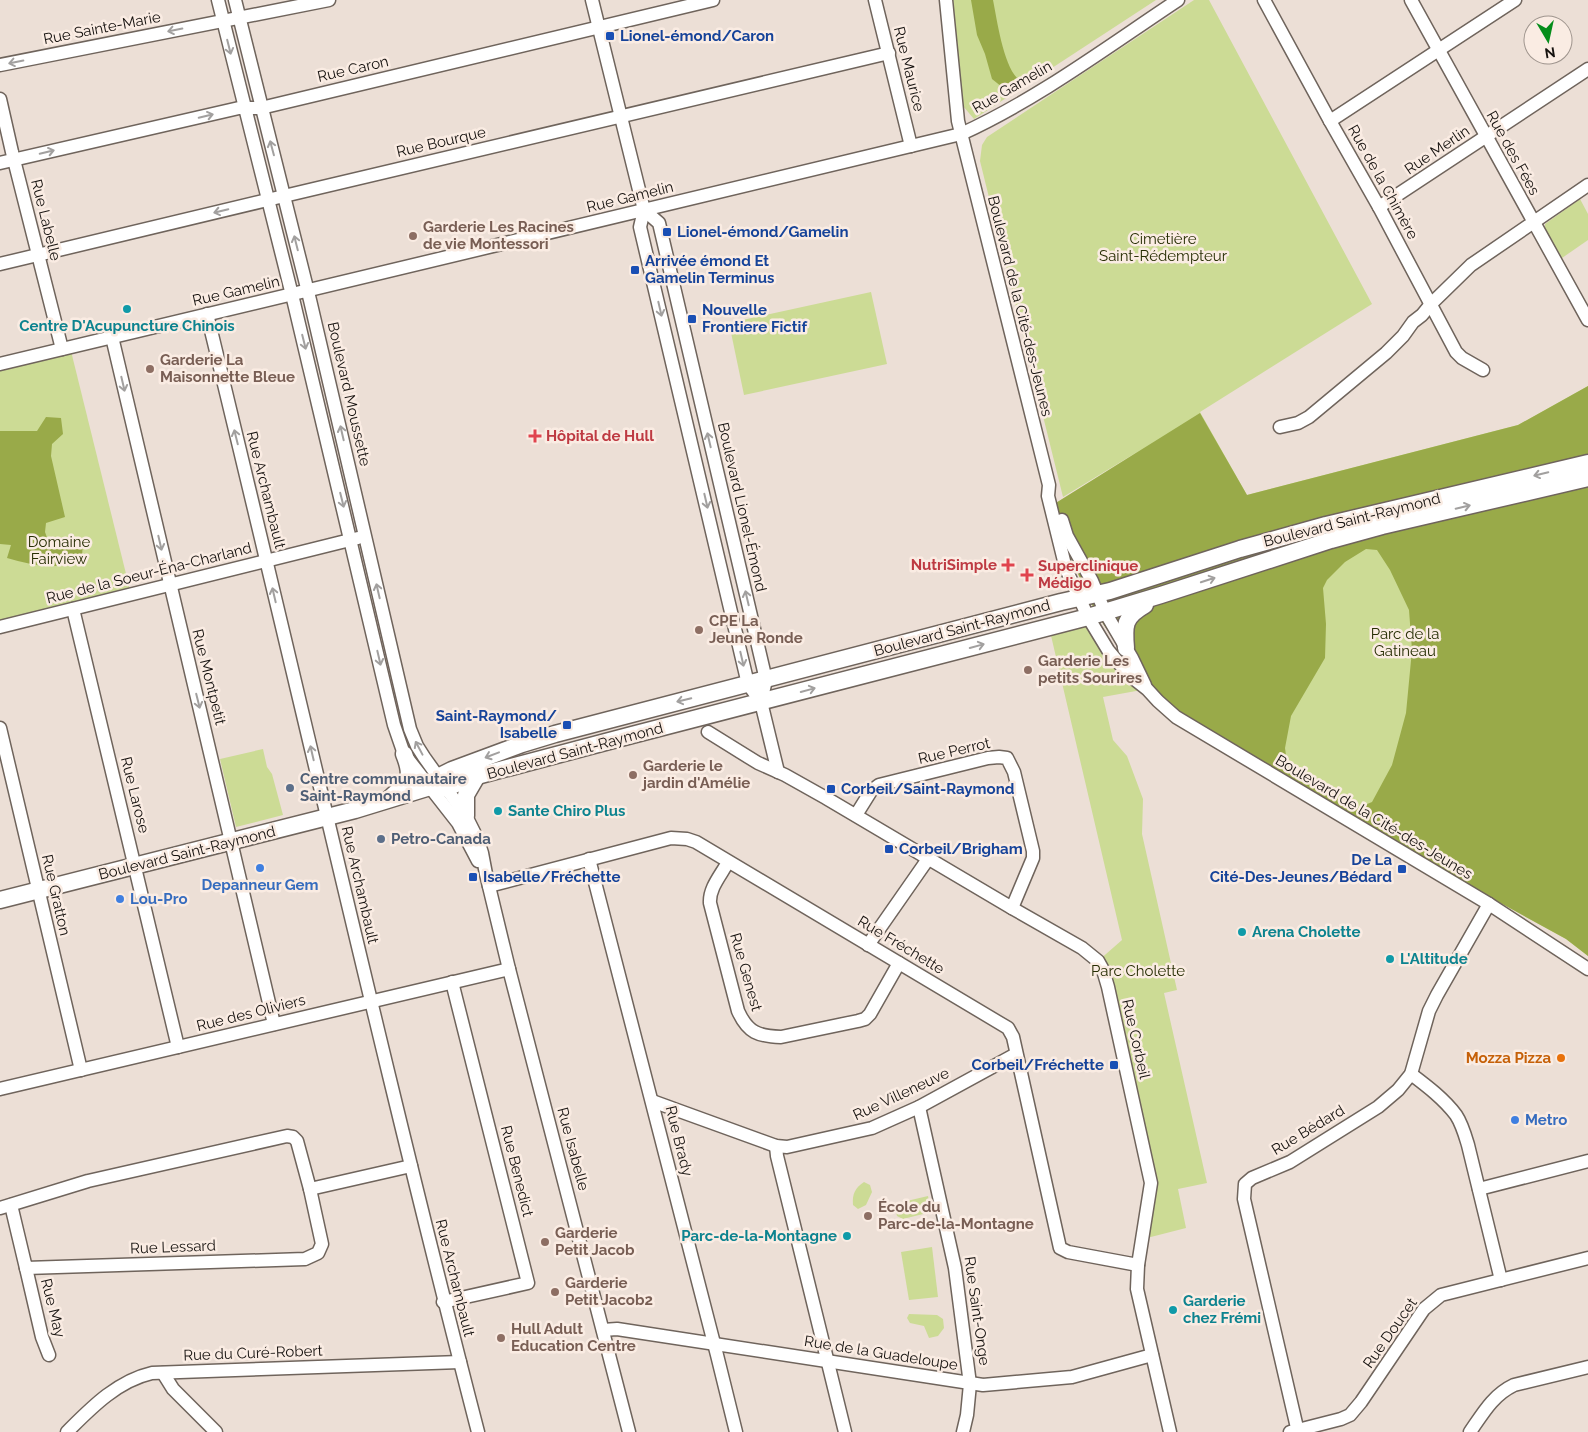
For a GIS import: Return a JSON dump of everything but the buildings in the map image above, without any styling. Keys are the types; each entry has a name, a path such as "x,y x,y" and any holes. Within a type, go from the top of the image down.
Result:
{"main road":[{"name":"Boulevard Saint-Raymond","path":"438,784 522,744 555,734 1097,594 1240,549 1326,525 1588,463"},
{"name":"Boulevard Saint-Raymond","path":"0,900 232,842 328,817 438,784 477,776 1088,617 1356,533 1588,478"},
{"path":"1126,648 1124,628 1129,616 1161,595"},
{"path":"388,800 408,782 409,766 404,754"},
{"path":"466,816 466,795 477,776"}],"street":[{"name":"Boulevard Moussette","path":"218,0 292,295 394,725 404,754 438,784"},
{"name":"Boulevard Moussette","path":"235,0 308,291 410,728 417,746 438,784"},
{"name":"Rue Sainte-Marie","path":"0,65 329,0"},
{"name":"Boulevard Lionel-Émond","path":"592,0 644,210 640,227 748,684 761,702"},
{"name":"Rue Caron","path":"0,163 244,107 261,108 712,0"},
{"name":"Rue Maurice","path":"875,0 911,146"},
{"name":"Boulevard de la Cité-des-Jeunes","path":"946,0 958,120 1049,485 1048,496 1061,550 1066,569 1079,598 1108,650 1128,674 1147,689 1158,702 1176,717 1489,904 1588,969"},
{"name":"Rue Gamelin","path":"0,364 961,134 992,119 1040,91 1178,0"},
{"name":"Rue de la Chimère","path":"1264,0 1379,207 1456,352 1462,358 1483,370"},
{"name":"Rue des Fées","path":"1411,0 1588,320"},
{"path":"1330,121 1515,0"},
{"name":"Rue Bourque","path":"0,264 889,53"},
{"name":"Rue Merlin","path":"1379,207 1588,69"},
{"name":"Rue Labelle","path":"0,99 62,349"},
{"path":"1280,427 1298,423 1316,412 1386,353 1403,336 1413,322 1471,265 1588,185"},
{"name":"Boulevard Lionel-Émond","path":"644,210 659,223 766,680 761,702"},
{"name":"Rue Archambault","path":"207,314 443,1302 478,1432"},
{"name":"Rue Montpetit","path":"112,337 274,1024"},
{"name":"Boulevard de la Cité-des-Jeunes","path":"1049,485 1055,494 1067,536 1092,581 1105,612 1147,689"},
{"name":"Rue de la Soeur-Éna-Charland","path":"0,627 365,536"},
{"name":"Rue Larose","path":"73,609 178,1047"},
{"path":"761,702 778,772"},
{"name":"Rue Gratton","path":"0,728 2,746 39,890 81,1070"},
{"name":"Rue Corbeil","path":"708,732 758,763 856,815 1082,948 1098,961 1103,970 1151,1183 1138,1265 1137,1289 1170,1432"},
{"name":"Rue Perrot","path":"856,815 870,791 879,784 988,758 1007,758 1014,772 1034,851 1033,858 1012,908"},
{"name":"Rue Isabelle","path":"438,784 466,816 482,853 487,880 629,1432"},
{"name":"Rue Isabelle","path":"438,784 487,880"},
{"name":"Rue Fréchette","path":"487,880 589,859 664,839 687,839 696,842 1004,1024 1013,1037 1060,1248 1068,1252 1138,1265"},
{"name":"Rue Brady","path":"589,859 736,1432"},
{"path":"868,944 928,859"},
{"name":"Rue Genest","path":"728,862 711,891 710,903 738,1011 750,1030 781,1037 865,1019 870,1014 899,963"},
{"name":"Rue Bédard","path":"1295,1431 1244,1199 1245,1184 1252,1178 1290,1162 1378,1107 1398,1090 1411,1074 1429,1011 1436,995 1489,904"},
{"name":"Rue des Oliviers","path":"0,1089 510,969"},
{"name":"Rue Benedict","path":"443,1302 528,1283 452,982"},
{"name":"Rue Villeneuve","path":"652,1101 776,1146 788,1147 862,1132 872,1128 919,1107 1016,1054"},
{"path":"1411,1074 1444,1102 1456,1116 1467,1142 1501,1280"},
{"name":"Rue Saint-Onge","path":"919,1107 953,1257 970,1384 967,1415 963,1432"},
{"name":"Rue Lessard","path":"287,1136 293,1137 297,1141 310,1189 322,1244 318,1253 305,1259 26,1268 5,1207 88,1181 287,1136"},
{"path":"776,1146 845,1432"},
{"path":"1479,1189 1588,1161"},
{"path":"310,1189 411,1166"},
{"name":"Rue Doucet","path":"1295,1431 1342,1419 1350,1415 1424,1309 1441,1295 1588,1258"},
{"name":"Rue May","path":"26,1268 42,1337 49,1355"},
{"name":"Rue de la Guadeloupe","path":"603,1330 617,1330 983,1385 1063,1378 1152,1355"},
{"name":"Rue du Curé-Robert","path":"67,1432 102,1398 144,1375 460,1362"},
{"path":"1470,1432 1490,1402 1514,1385 1588,1367"},
{"path":"163,1373 173,1389 216,1432"}],"green space":[{"path":"953,0 1156,0 974,119 963,106"},
{"path":"971,0 993,0 1004,52 1017,78 1002,87 992,79 977,35"},
{"path":"1194,0 1209,0 1372,304 1200,412 1247,495 1518,425 1588,386 1588,956 1566,939 1233,756 1147,689 1103,697 1113,740 1127,756 1143,799 1142,834 1177,990 1164,993 1207,1183 1178,1189 1186,1228 1143,1239 1151,1194 1098,961 1122,940 1049,627 1088,617 1146,688 1096,613 1063,541 1051,506 1142,449 1063,497 980,161 982,145 987,137"},
{"path":"1580,199 1588,214 1588,240 1562,258 1545,229 1545,224"},
{"path":"871,292 887,364 744,395 729,323"},
{"name":"Domaine Fairview","path":"70,347 131,594 0,627 0,364"},
{"name":"Parc de la Gatineau","path":"1588,386 1588,956 1566,939 1233,756 1141,681 1096,613 1063,541 1051,506 1200,413 1247,495 1518,425","holes":["1366,549 1377,550 1390,570 1409,610 1412,650 1406,713 1392,765 1372,802 1355,809 1288,770 1285,748 1291,716 1325,658 1326,624 1323,588 1327,580 1345,562"]},
{"path":"46,417 61,418 63,434 52,444 51,456 65,517 46,523 45,532 50,546 83,539 82,558 64,565 54,566 35,565 7,558 11,545 0,544 0,431 37,431"},
{"path":"263,749 283,815 236,827 220,759"},
{"path":"864,1182 870,1185 872,1192 866,1205 858,1209 853,1205 853,1198 856,1189"},
{"path":"928,1196 931,1212 903,1219 897,1216 894,1204"},
{"path":"932,1247 938,1297 909,1300 901,1252"},
{"path":"909,1314 937,1315 943,1319 944,1328 938,1336 929,1338 924,1326 910,1323 907,1318"}],"place":[{"name":"Lionel-émond/Caron","path":"610,36"},
{"name":"Lionel-émond/Gamelin","path":"667,232"},
{"name":"Garderie Les Racines de vie Montessori","path":"413,236"},
{"name":"Arrivée émond Et Gamelin Terminus","path":"635,270"},
{"name":"Centre D'Acupuncture Chinois","path":"127,309"},
{"name":"Nouvelle Frontiere Fictif","path":"692,319"},
{"name":"Garderie La Maisonnette Bleue","path":"150,369"},
{"name":"Hôpital de Hull","path":"535,436"},
{"name":"NutriSimple","path":"1008,565"},
{"name":"Superclinique Médigo","path":"1027,575"},
{"name":"CPE La Jeune Ronde","path":"699,630"},
{"name":"Garderie Les petits Sourires","path":"1028,670"},
{"name":"Saint-Raymond/ Isabelle","path":"567,725"},
{"name":"Garderie le jardin d'Amélie","path":"633,775"},
{"name":"Centre communautaire Saint-Raymond","path":"290,788"},
{"name":"Corbeil/Saint-Raymond","path":"831,789"},
{"name":"Sante Chiro Plus","path":"498,811"},
{"name":"Petro-Canada","path":"381,839"},
{"name":"Corbeil/Brigham","path":"889,849"},
{"name":"Depanneur Gem","path":"260,868"},
{"name":"De La Cité-Des-Jeunes/Bédard","path":"1402,869"},
{"name":"Isabelle/Fréchette","path":"473,877"},
{"name":"Lou-Pro","path":"120,899"},
{"name":"Arena Cholette","path":"1242,932"},
{"name":"L'Altitude","path":"1390,959"},
{"name":"Mozza Pizza","path":"1561,1058"},
{"name":"Corbeil/Fréchette","path":"1114,1065"},
{"name":"Metro","path":"1515,1120"},
{"name":"École du Parc-de-la-Montagne","path":"868,1216"},
{"name":"Parc-de-la-Montagne","path":"847,1236"},
{"name":"Garderie Petit Jacob","path":"545,1242"},
{"name":"Garderie Petit Jacob2","path":"555,1292"},
{"name":"Garderie chez Frémi","path":"1173,1310"},
{"name":"Hull Adult Education Centre","path":"501,1338"}],"park label":[{"name":"Cimetière Saint-Rédempteur","path":"1163,248"},
{"name":"Parc Cholette","path":"1138,971"}]}
